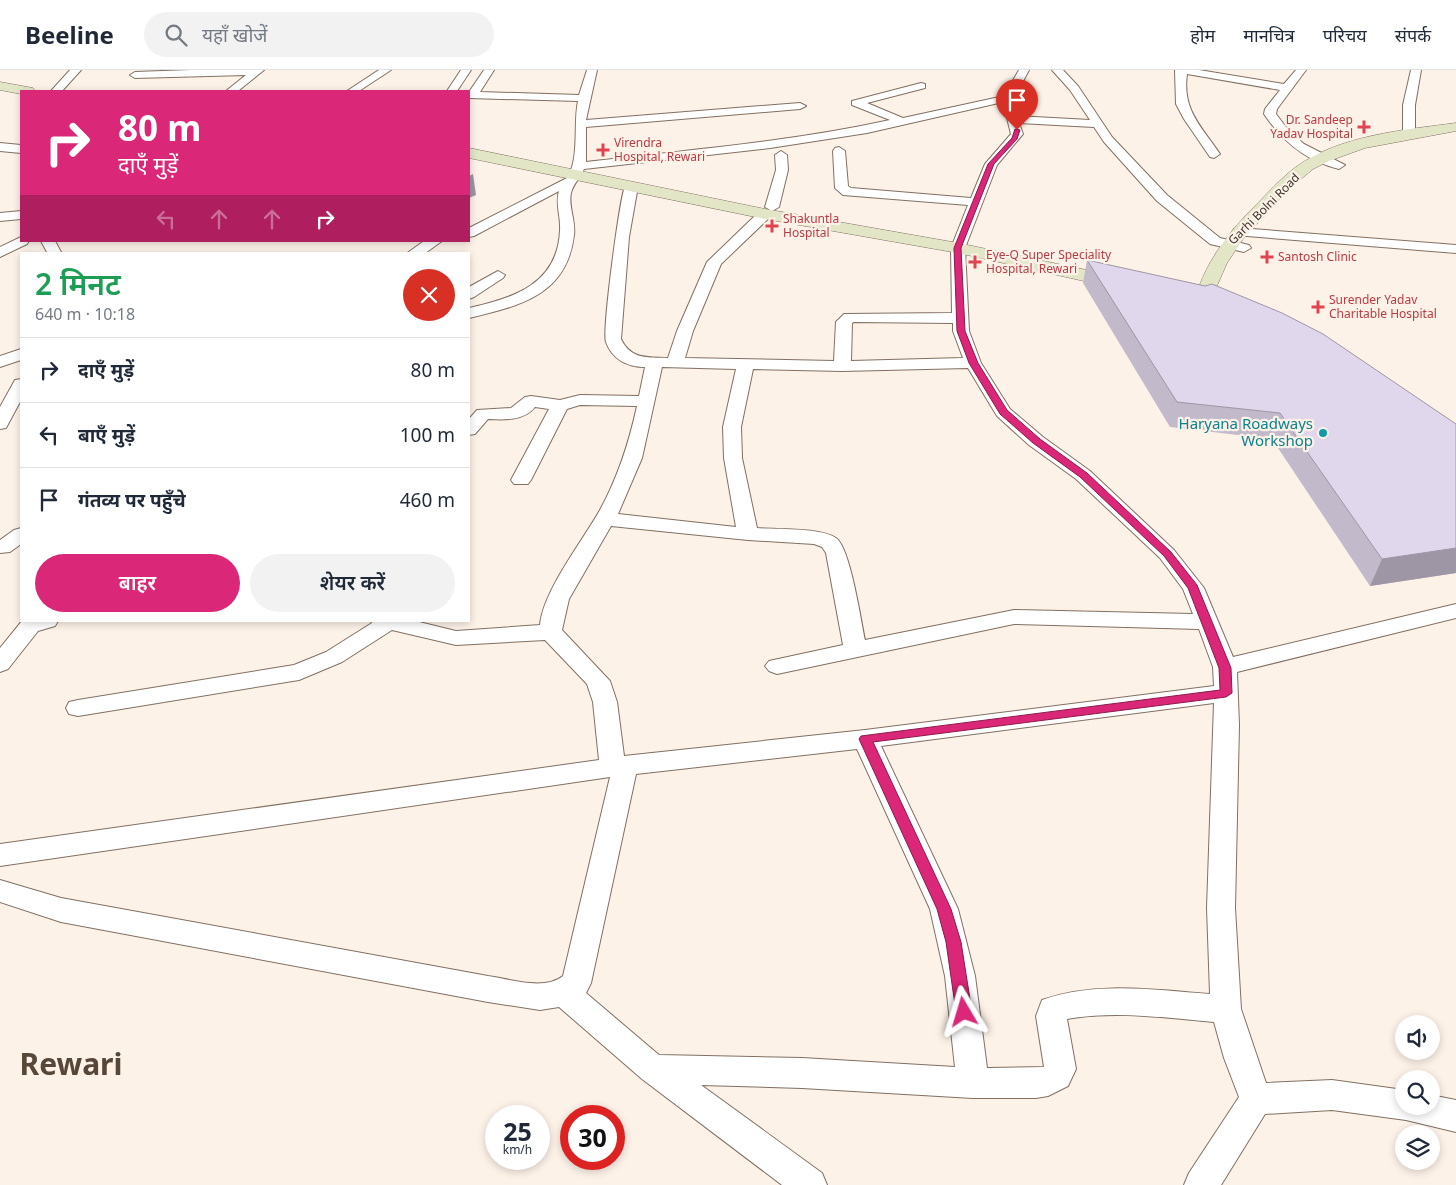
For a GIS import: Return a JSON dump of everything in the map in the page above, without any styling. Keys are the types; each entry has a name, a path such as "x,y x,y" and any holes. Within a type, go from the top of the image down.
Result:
{"main road":[{"path":"0,86 22,90"},
{"name":"Garhi Bolni Road","path":"1280,212 1244,248 1212,286 1228,245 1297,174 1321,159 1364,145 1456,127"},
{"name":"Garhi Bolni Road","path":"1307,186 1324,172 1383,149 1456,136"},
{"path":"470,148 631,186 959,245 1134,282"},
{"path":"470,153 769,210"}],"street":[{"path":"57,90 76,70"},
{"path":"354,90 386,70"},
{"path":"453,90 466,70"},
{"path":"471,95 488,70"},
{"path":"470,313 520,300 535,292 563,259 568,233 564,198 576,172 583,98 592,70"},
{"path":"1057,70 1074,88 1098,124 1162,198 1204,234 1228,245 1244,248"},
{"path":"1214,154 1182,104 1180,95 1181,70 1235,74 1286,88"},
{"path":"1409,135 1409,105 1416,70"},
{"path":"135,75 258,71"},
{"path":"232,90 258,71"},
{"path":"1020,71 1008,98 1017,134 995,158 959,245 961,331 973,363 994,399 1012,421 1083,475 1167,554 1193,588 1208,622 1225,668 1227,725 1221,908 1226,1009 1240,1058 1256,1099"},
{"path":"1295,73 1271,109 1270,114 1296,146 1321,159 1339,165"},
{"path":"902,121 856,103 921,86"},
{"path":"471,95 583,98"},
{"path":"470,232 510,212 576,172 867,129 1008,98"},
{"path":"580,124 800,106"},
{"path":"1013,120 1098,124"},
{"path":"0,147 20,149"},
{"path":"839,151 842,188 848,192 977,202"},
{"path":"675,363 685,332 714,262 769,210 782,170 781,155"},
{"path":"631,186 622,237 613,339 620,354 627,359 675,363 842,366 973,363"},
{"path":"0,217 20,215"},
{"path":"1239,232 1456,249"},
{"path":"0,253 20,242"},
{"path":"416,252 433,242"},
{"path":"470,293 498,275"},
{"path":"842,366 844,322 850,317 960,318"},
{"path":"0,362 20,354"},
{"path":"0,891 61,910 404,975 540,997 564,993 576,983 618,767 605,702 598,681 551,632 550,623 559,598 605,519 628,472 638,440 654,362"},
{"path":"746,364 732,428 733,458 748,534"},
{"path":"0,424 20,386"},
{"path":"470,428 476,413 515,414 527,408 531,401 560,405 580,400 646,401"},
{"path":"521,480 560,405"},
{"path":"605,519 748,534 817,538 830,543 836,553 855,650"},
{"path":"8,548 20,535"},
{"path":"1225,668 1456,611"},
{"path":"777,666 1014,617 1208,622"},
{"path":"0,664 30,626 44,622"},
{"path":"78,708 299,672 334,657 385,622 456,638 551,632"},
{"path":"0,855 618,767 865,739 1226,693"},
{"path":"865,739 944,909 960,976 973,1083"},
{"path":"564,993 653,1069 810,1185"},
{"path":"653,1069 802,1074 973,1083 1036,1083 1048,1081 1057,1076 1060,1069 1051,1016 1053,1010 1060,1007 1074,1004 1127,1003 1226,1009"},
{"path":"1256,1099 1332,1095 1395,1104"},
{"path":"1201,1185 1256,1099"},
{"path":"1440,1113 1456,1116"}],"building":[{"name":"Haryana Roadways Workshop","path":"1087,260 1205,286 1212,284 1282,313 1323,334 1456,424 1456,548 1382,559 1280,413 1177,402"}],"place":[{"name":"Dr. Sandeep Yadav Hospital","path":"1364,127"},
{"name":"Virendra Hospital, Rewari","path":"603,150"},
{"name":"Shakuntla Hospital","path":"772,226"},
{"name":"Santosh Clinic","path":"1267,257"},
{"name":"Eye-Q Super Speciality Hospital, Rewari","path":"975,262"},
{"name":"Surender Yadav Charitable Hospital","path":"1318,307"},
{"name":"Haryana Roadways Workshop","path":"1323,433"}],"district":[{"name":"Rewari","path":"71,1065"}],"route":[{"path":"964,1012 960,976 944,909 865,739 1226,693 1225,668 1193,588 1167,554 1083,475 1036,441 1003,412 973,363 961,331 958,248 992,164 998,154 1015,138 1017,130"}]}
